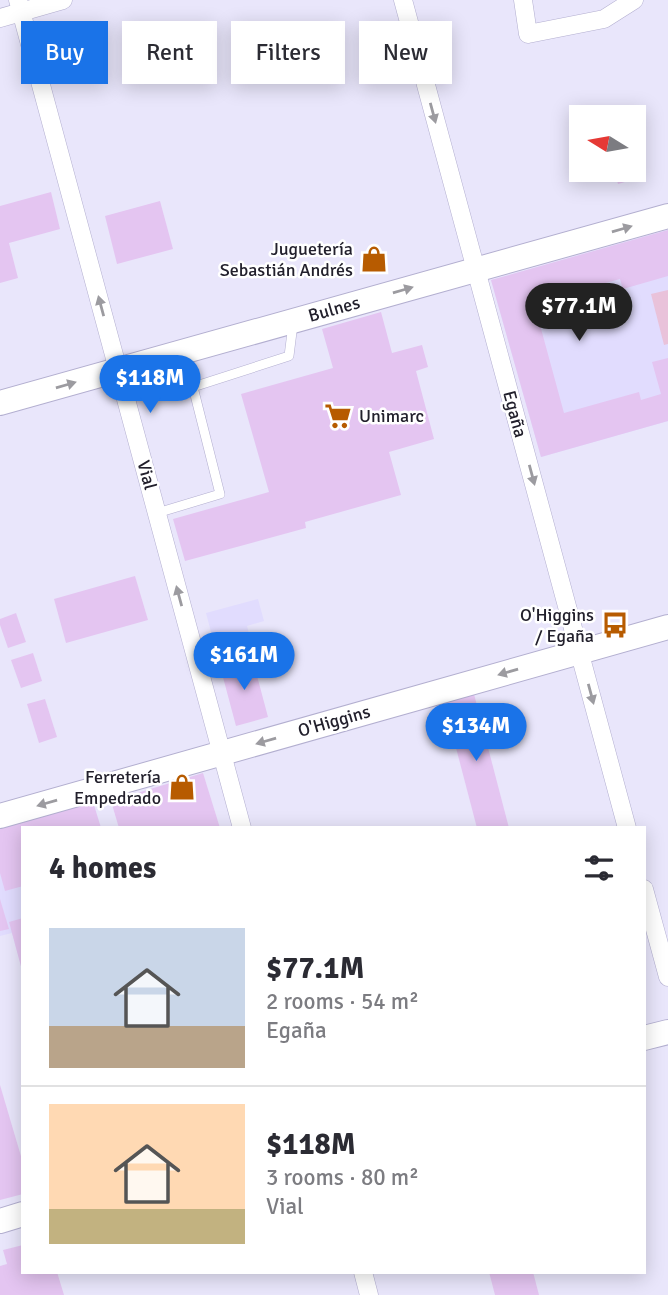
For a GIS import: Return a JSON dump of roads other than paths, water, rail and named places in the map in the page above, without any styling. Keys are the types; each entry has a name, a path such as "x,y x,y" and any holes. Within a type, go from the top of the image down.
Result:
{"main road":[{"name":"Bulnes","path":"0,403 668,216"},
{"name":"O'Higgins","path":"0,816 668,627"},
{"path":"646,1038 668,1032"},
{"path":"0,1221 21,1215"}],"street":[{"path":"0,18 20,6 63,0"},
{"name":"Egaña","path":"403,0 626,826"},
{"path":"523,0 528,34 604,19 634,0"},
{"name":"Vial","path":"20,6 241,826"},
{"path":"646,903 650,932 668,976"},
{"path":"364,1274 369,1295"}],"lane":[{"path":"157,513 220,494 192,387 289,356 294,321"}],"place":[{"name":"Juguetería Sebastián Andrés","path":"374,259"},
{"name":"Unimarc","path":"338,416"},
{"name":"O'Higgins / Egaña","path":"615,625"},
{"name":"Ferretería Empedrado","path":"182,787"}]}
